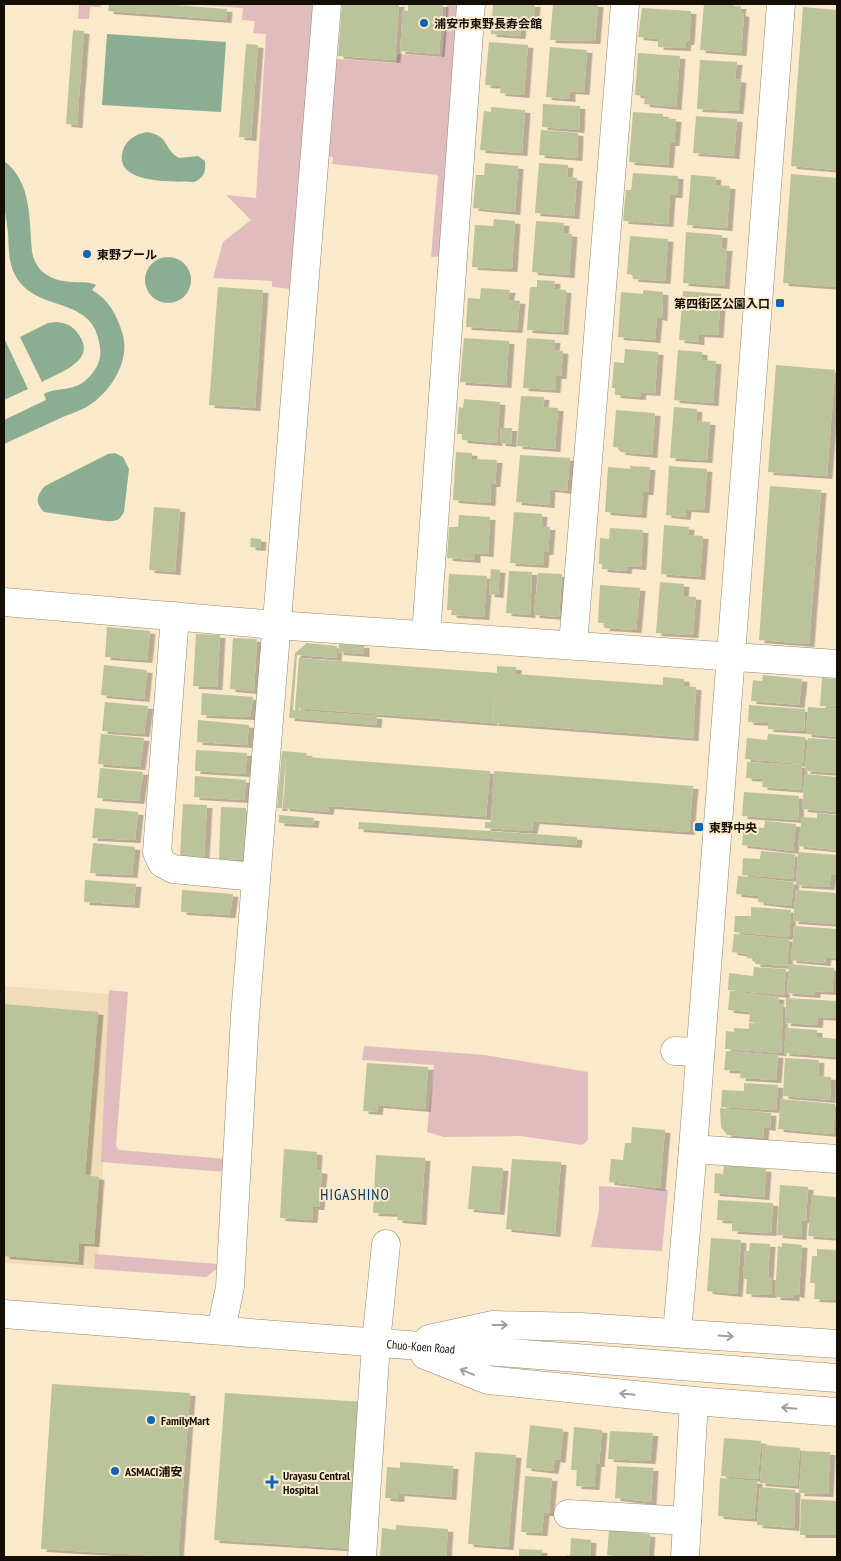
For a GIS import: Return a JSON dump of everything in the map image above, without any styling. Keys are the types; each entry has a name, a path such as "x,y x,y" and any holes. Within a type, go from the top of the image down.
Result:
{"street":[{"path":"221,1330 230,1278 256,877 326,4"},
{"path":"426,635 471,4"},
{"path":"573,645 625,4"},
{"path":"677,1333 693,1148 687,1051 730,655 781,4"},
{"path":"4,602 276,625 730,655 837,664"},
{"path":"175,616 157,852 162,862 174,869 256,877"},
{"path":"693,1148 837,1159"},
{"path":"362,1557 388,1344 386,1244"},
{"name":"Chuo-Koen Road","path":"4,1314 837,1378"},
{"path":"388,1344 493,1325 581,1327 837,1344"},
{"path":"388,1344 488,1380 694,1401 837,1412"},
{"path":"685,1557 694,1401"},
{"path":"568,1514 688,1520"}],"shaded area":[{"path":"79,4 101,4 101,7 90,7 89,19 78,19"},
{"path":"185,4 313,4 291,289 272,287 272,281 213,278 223,242 251,220 226,195 256,198 266,34 253,33 255,21 242,20 243,8"},
{"path":"447,4 460,5 444,256 431,257 438,175 332,164 333,157 329,156 336,59 396,63 398,54 442,57"},
{"path":"107,34 226,42 221,112 102,105"},
{"path":"147,132 159,136 170,151 179,158 198,156 205,161 205,171 202,176 194,182 160,181 135,175 127,170 122,161 125,146 132,138"},
{"path":"4,161 20,179 24,190 29,214 32,251 37,265 46,274 58,280 96,285 92,290 103,298 115,314 122,332 124,352 118,372 99,398 85,408 4,444 4,420 46,400 44,394 48,392 81,384 90,377 95,369 99,361 100,347 95,330 87,319 76,311 36,296 24,287 15,275 10,260 3,198"},
{"path":"164,257 172,257 181,261 187,267 191,280 187,293 181,299 172,303 164,303 155,299 149,293 145,284 145,276 149,267 155,261"},
{"path":"48,323 67,324 74,329 83,344 83,352 80,359 66,370 42,382 20,337"},
{"path":"4,338 28,389 4,400"},
{"path":"115,453 123,457 129,469 124,512 119,519 106,521 44,512 41,509 38,496 45,486 108,454"},
{"path":"4,986 112,994 98,1269 4,1263"},
{"path":"109,990 128,992 116,1146 119,1150 226,1159 225,1172 101,1162"},
{"path":"364,1046 485,1055 588,1072 588,1140 582,1145 521,1136 444,1137 427,1132 434,1065 362,1060"},
{"path":"599,1186 668,1190 662,1251 591,1247 599,1211"},
{"path":"95,1254 217,1264 217,1269 206,1277 94,1269"}],"building":[{"path":"109,4 163,4 227,9 226,20 108,11"},
{"path":"342,4 399,4 395,60 338,56"},
{"path":"408,4 443,4 439,54 400,51 403,10 408,11"},
{"path":"493,4 535,4 533,26 521,25 520,36 491,34"},
{"path":"553,4 598,4 595,41 550,40"},
{"path":"704,4 734,4 734,6 741,6 740,13 744,14 741,53 700,50"},
{"path":"803,7 837,10 837,170 791,166"},
{"path":"642,8 691,11 689,42 686,42 685,48 658,47 658,39 638,37"},
{"path":"73,30 84,31 77,125 66,124"},
{"path":"489,42 528,45 524,95 500,93 501,86 485,85"},
{"path":"246,44 258,45 251,138 239,137"},
{"path":"550,47 587,50 584,92 570,91 570,99 546,97"},
{"path":"638,53 680,56 676,107 644,104 645,96 635,95"},
{"path":"700,60 737,62 735,79 741,80 738,111 697,109"},
{"path":"543,104 580,106 579,130 542,127"},
{"path":"491,107 525,110 522,153 480,150 484,111 491,112"},
{"path":"633,112 663,114 663,118 676,119 674,143 670,143 668,165 629,162"},
{"path":"696,116 737,119 734,156 693,153"},
{"path":"541,130 578,133 577,158 539,155"},
{"path":"485,163 518,166 515,212 473,208 476,175 484,175"},
{"path":"539,163 568,165 567,177 577,178 574,216 535,213"},
{"path":"633,173 678,176 677,195 670,195 668,224 623,221 626,190 631,190"},
{"path":"791,174 837,178 837,287 783,283"},
{"path":"691,175 716,177 715,185 730,186 727,228 687,225"},
{"path":"494,219 515,221 512,269 472,267 475,225 493,226"},
{"path":"536,221 564,223 563,233 572,234 569,275 532,272"},
{"path":"686,232 722,235 721,248 727,248 724,286 683,283"},
{"path":"630,236 668,239 665,281 633,279 633,275 627,274"},
{"path":"537,280 555,281 554,289 566,290 563,332 527,330 530,287 537,287"},
{"path":"218,287 263,290 255,408 209,405"},
{"path":"481,288 510,290 508,300 520,301 517,330 466,327 468,298 480,299"},
{"path":"643,290 663,292 662,318 657,317 655,340 618,337 621,292 643,294"},
{"path":"683,291 721,294 718,335 699,334 699,342 679,340"},
{"path":"464,338 509,341 506,385 460,382"},
{"path":"527,338 555,340 554,350 563,351 561,376 556,376 555,390 523,388"},
{"path":"625,349 658,352 655,393 641,392 640,397 615,395 615,388 612,388 614,362 624,363"},
{"path":"678,350 702,352 702,360 716,361 713,403 674,400"},
{"path":"776,365 835,370 827,476 768,472"},
{"path":"521,396 544,397 543,407 558,408 555,449 517,446"},
{"path":"464,399 500,402 497,443 462,440 462,434 457,434 459,407 463,408"},
{"path":"674,407 697,409 696,421 710,422 707,460 670,458"},
{"path":"616,410 655,413 652,455 620,452 620,448 613,447"},
{"path":"501,428 512,428 511,444 500,443"},
{"path":"456,452 472,453 472,459 497,460 495,484 491,484 490,503 453,500"},
{"path":"520,455 570,458 567,491 550,489 549,505 516,502"},
{"path":"630,466 650,467 648,492 643,492 641,515 605,512 608,467 630,469"},
{"path":"669,466 707,469 704,510 686,509 685,517 666,515"},
{"path":"770,486 821,490 809,644 759,640"},
{"path":"154,507 180,509 175,572 149,570"},
{"path":"514,512 542,514 541,527 550,527 548,552 544,552 543,565 510,563"},
{"path":"459,515 490,517 488,554 475,553 475,560 447,558 449,527 458,527"},
{"path":"664,525 689,527 688,535 703,536 700,577 661,574"},
{"path":"610,528 643,530 641,567 627,566 626,571 602,569 602,564 599,564 600,538 609,539"},
{"path":"251,538 261,539 260,548 250,547"},
{"path":"491,569 500,570 498,595 489,594"},
{"path":"509,571 532,572 530,615 506,613"},
{"path":"538,573 562,574 559,617 534,615"},
{"path":"449,574 487,576 484,617 451,615 452,610 447,610"},
{"path":"660,582 684,584 683,596 696,597 693,635 656,633"},
{"path":"600,585 640,588 636,630 604,628 605,623 598,623"},
{"path":"107,627 150,631 147,660 105,657"},
{"path":"196,634 220,635 217,687 193,686"},
{"path":"233,638 257,639 254,691 230,689"},
{"path":"307,643 337,646 336,658 297,655 293,710 377,716 376,725 289,718 295,653"},
{"path":"339,644 364,645 364,654 338,652"},
{"path":"299,658 497,673 497,666 516,667 516,674 663,685 663,677 684,679 684,686 696,687 693,738 493,723 496,676 492,723 295,708"},
{"path":"104,665 147,670 144,699 101,695"},
{"path":"763,675 802,679 799,705 751,701 753,680 762,681"},
{"path":"822,678 837,679 837,707 820,706"},
{"path":"202,693 253,697 250,717 201,715"},
{"path":"105,702 148,706 144,734 102,731"},
{"path":"749,705 805,709 804,731 768,729 768,723 748,722"},
{"path":"808,707 837,709 837,737 806,734"},
{"path":"198,720 249,725 247,745 197,742"},
{"path":"101,734 144,738 140,767 98,764"},
{"path":"768,734 805,737 803,764 745,759 747,738 767,740"},
{"path":"808,738 837,740 837,773 805,771"},
{"path":"196,750 247,753 245,774 195,771"},
{"path":"282,751 307,753 306,757 490,771 486,817 329,806 328,812 284,808 286,756 282,808 277,808"},
{"path":"747,762 802,765 801,790 762,787 763,779 746,778"},
{"path":"100,768 143,772 139,801 97,798"},
{"path":"494,771 693,786 689,832 534,821 532,831 485,828 485,822 491,822"},
{"path":"805,774 837,777 837,812 802,809"},
{"path":"195,776 246,780 244,800 194,797"},
{"path":"744,792 799,796 798,820 742,816"},
{"path":"183,804 207,805 204,857 180,856"},
{"path":"221,807 246,808 243,860 219,859"},
{"path":"95,808 138,812 135,840 92,838"},
{"path":"817,813 837,815 837,850 798,846 802,817 817,818"},
{"path":"279,815 314,818 313,825 279,823"},
{"path":"765,821 796,824 793,851 742,845 744,826 764,828"},
{"path":"359,822 577,837 576,845 358,829"},
{"path":"93,843 135,847 132,875 90,873"},
{"path":"761,851 795,854 793,879 742,875 743,858 760,859"},
{"path":"798,852 837,855 837,875 831,875 829,887 796,885"},
{"path":"738,876 794,882 791,906 758,902 758,896 736,894"},
{"path":"85,880 136,884 134,905 84,902"},
{"path":"182,890 233,894 230,915 181,912"},
{"path":"796,890 837,893 837,924 793,921"},
{"path":"751,907 791,910 789,937 734,932 735,916 751,916"},
{"path":"794,926 837,929 837,958 826,957 825,963 791,960"},
{"path":"734,934 789,939 787,966 755,964 755,959 747,958 747,954 732,952"},
{"path":"789,964 834,968 832,992 815,991 815,995 787,993"},
{"path":"754,967 786,969 784,995 728,990 729,973 753,976"},
{"path":"730,991 779,997 778,1004 783,1005 781,1053 725,1049 726,1031 734,1032 734,1028 749,1029 749,1023 773,1024 749,1022 750,1012 728,1010"},
{"path":"786,998 837,1001 837,1018 818,1017 817,1025 785,1023"},
{"path":"4,1004 98,1012 85,1175 99,1177 94,1244 79,1243 78,1262 4,1256"},
{"path":"786,1028 817,1030 817,1037 837,1039 837,1057 784,1053"},
{"path":"726,1051 778,1055 776,1080 740,1078 741,1071 724,1070"},
{"path":"785,1058 819,1060 818,1076 831,1077 830,1100 783,1096"},
{"path":"367,1063 428,1067 425,1109 378,1105 377,1112 363,1111"},
{"path":"744,1083 778,1085 776,1110 721,1107 722,1090 744,1091"},
{"path":"781,1099 835,1104 833,1134 778,1129"},
{"path":"720,1108 771,1113 770,1128 764,1127 763,1138 727,1135 721,1127"},
{"path":"632,1127 665,1130 660,1188 609,1182 611,1159 623,1160 625,1143 631,1143"},
{"path":"284,1149 317,1152 316,1170 322,1171 319,1207 313,1207 312,1220 280,1218"},
{"path":"376,1155 425,1158 421,1222 397,1220 398,1214 373,1213"},
{"path":"512,1159 561,1162 555,1234 506,1229"},
{"path":"724,1165 766,1169 764,1197 714,1193 715,1173 723,1174"},
{"path":"472,1166 503,1168 499,1212 468,1209"},
{"path":"780,1185 808,1187 806,1221 802,1220 801,1237 777,1235"},
{"path":"812,1195 835,1197 837,1199 837,1238 808,1236"},
{"path":"718,1200 773,1203 771,1233 732,1231 732,1221 717,1220"},
{"path":"711,1238 741,1240 737,1294 707,1291"},
{"path":"750,1243 770,1244 768,1277 772,1277 771,1295 746,1294 747,1279 743,1279 745,1251 749,1251"},
{"path":"782,1243 802,1245 799,1295 794,1294 794,1298 775,1297 778,1246 782,1247"},
{"path":"817,1249 837,1250 837,1300 814,1299 815,1283 810,1283 812,1256 817,1256"},
{"name":"ASMACI浦安","path":"52,1384 190,1393 178,1557 41,1549"},
{"path":"225,1393 365,1402 355,1549 214,1540"},
{"path":"530,1425 563,1429 560,1460 555,1459 553,1471 526,1468"},
{"path":"574,1427 602,1430 599,1464 596,1464 594,1487 576,1486 577,1470 571,1470"},
{"path":"610,1431 653,1433 650,1461 608,1459"},
{"path":"724,1438 761,1441 758,1479 721,1476"},
{"path":"763,1445 800,1448 797,1486 760,1483"},
{"path":"802,1451 830,1452 828,1494 799,1493"},
{"path":"475,1452 516,1455 508,1547 468,1544"},
{"path":"400,1462 453,1466 451,1497 399,1493 399,1499 385,1498 387,1467 400,1468"},
{"path":"617,1466 653,1468 651,1502 615,1498"},
{"path":"525,1476 552,1478 549,1513 544,1513 542,1533 521,1532"},
{"path":"720,1478 757,1481 754,1519 718,1516"},
{"path":"760,1487 795,1490 794,1528 757,1525"},
{"path":"801,1499 837,1501 836,1535 800,1535"},
{"path":"396,1525 448,1529 446,1557 380,1557 382,1528 396,1530"},
{"path":"609,1530 650,1534 648,1557 613,1557 607,1555"},
{"path":"571,1538 591,1540 590,1557 566,1557 567,1555 570,1556"},
{"path":"519,1549 542,1550 542,1557 519,1557"}],"place":[{"name":"浦安市東野長寿会館","path":"424,23"},
{"name":"東野プール","path":"87,254"},
{"name":"第四街区公園入口","path":"780,303"},
{"name":"東野中央","path":"699,827"},
{"name":"FamilyMart","path":"151,1420"},
{"name":"ASMACI浦安","path":"115,1471"},
{"name":"Urayasu Central Hospital","path":"272,1482"}],"district":[{"name":"HIGASHINO","path":"355,1194"}]}
